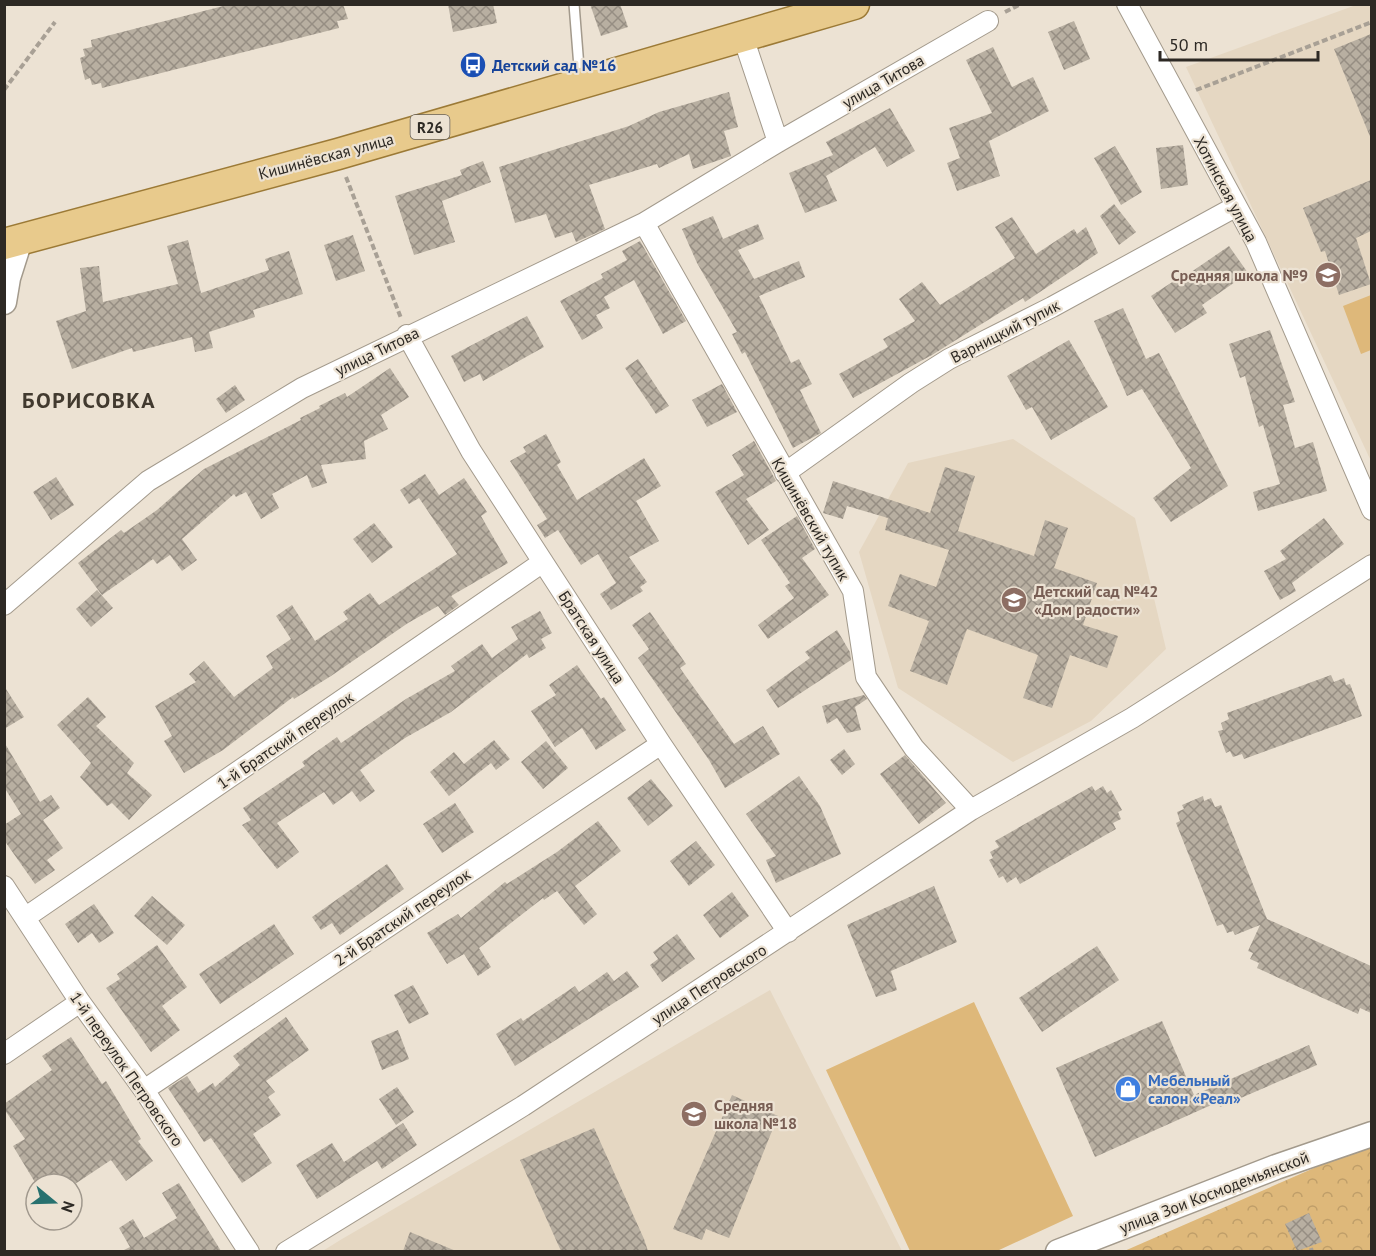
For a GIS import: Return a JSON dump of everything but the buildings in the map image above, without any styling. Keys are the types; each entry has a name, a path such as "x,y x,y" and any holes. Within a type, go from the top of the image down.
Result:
{"main road":[{"name":"Кишинёвская улица","path":"12,242 338,154 854,4"}],"street":[{"name":"Хотинская улица","path":"1127,4 1256,242 1371,510"},
{"name":"улица Титова","path":"4,605 148,481 302,388 407,335 644,223 778,141 988,21"},
{"path":"743,37 778,141"},
{"name":"Варницкий тупик","path":"785,473 910,383 949,359 1052,307 1235,207"},
{"name":"Кишинёвский тупик","path":"644,223 853,591 866,677 915,747 971,810"},
{"path":"4,302 12,242"},
{"name":"Братская улица","path":"407,335 471,451 661,744 788,932"},
{"name":"1-й Братский переулок","path":"26,917 543,562"},
{"name":"улица Петровского","path":"286,1251 523,1106 971,810 1132,718 1371,565"},
{"name":"2-й Братский переулок","path":"144,1090 661,744"},
{"name":"1-й переулок Петровского","path":"4,886 80,1002 144,1090 249,1251"},
{"path":"4,1054 80,1002"},
{"name":"улица Зои Космодемьянской","path":"1058,1251 1276,1167 1371,1134"}],"lane":[{"path":"574,4 581,83"}],"path":[{"path":"4,90 55,22"},
{"path":"1177,96 1371,22"},
{"path":"338,154 407,335"}],"shaded area":[{"name":"Средняя школа №9","path":"1356,5 1371,5 1371,461 1186,67"},
{"name":"Детский сад №42 «Дом радости»","path":"1013,439 1135,518 1166,649 1091,721 1013,762 898,688 859,552 908,463"},
{"name":"Средняя школа №18","path":"770,990 902,1251 321,1252 342,1239"}],"green space":[{"path":"1371,295 1371,350 1361,354 1343,306"},
{"path":"974,1002 1073,1216 997,1251 910,1251 826,1070"},
{"path":"1371,1144 1371,1251 1122,1252"}],"place":[{"name":"Детский сад №16","path":"473,65"},
{"name":"Средняя школа №9","path":"1328,275"},
{"name":"Детский сад №42 «Дом радости»","path":"1014,600"},
{"name":"Мебельный салон «Реал»","path":"1128,1089"},
{"name":"Средняя школа №18","path":"694,1114"}],"district":[{"name":"БОРИСОВКА","path":"89,400"}]}
